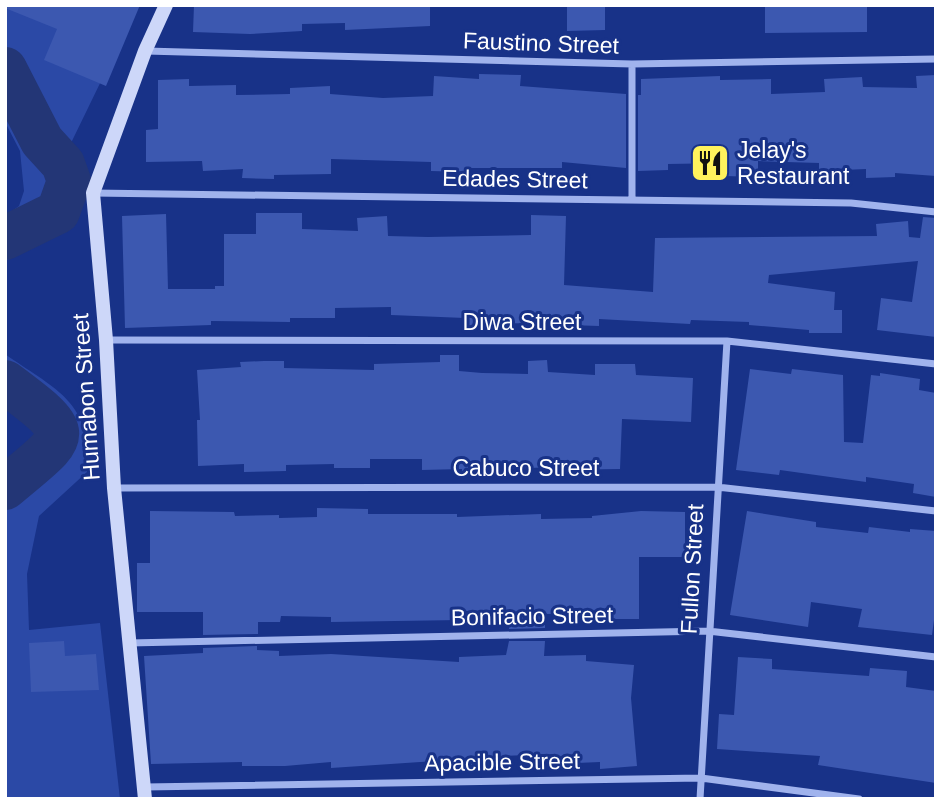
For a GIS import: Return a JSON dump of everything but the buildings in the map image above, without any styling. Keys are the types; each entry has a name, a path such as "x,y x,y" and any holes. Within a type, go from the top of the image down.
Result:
{"street":[{"name":"Humabon Street","path":"145,793 114,488 106,340 93,193 145,51 166,5"},
{"name":"Faustino Street","path":"145,51 632,64 936,59"},
{"path":"632,64 632,200"},
{"name":"Edades Street","path":"93,193 851,203 936,212"},
{"name":"Diwa Street","path":"106,340 727,341 936,365"},
{"name":"Fullon Street","path":"700,799 727,341"},
{"name":"Cabuco Street","path":"114,488 717,486 936,511"},
{"name":"Bonifacio Street","path":"128,643 708,631 936,657"},
{"name":"Apacible Street","path":"145,793 701,778 859,799"}],"shaded area":[{"path":"5,5 138,5 71,143 80,209 51,238 5,261 5,216 19,206 24,191 20,151 5,122"},
{"path":"5,354 55,388 77,413 84,428 88,447 88,471 39,516 27,574 29,630 100,623 120,799 5,799 5,476 43,447 40,424 5,395"}],"waterway":[{"path":"5,69 42,141 63,164 69,181 58,212 5,238"},
{"path":"5,382 45,414 55,425 57,435 53,445 43,456 5,488"}],"place":[{"name":"Jelay's Restaurant","path":"710,163"}]}
